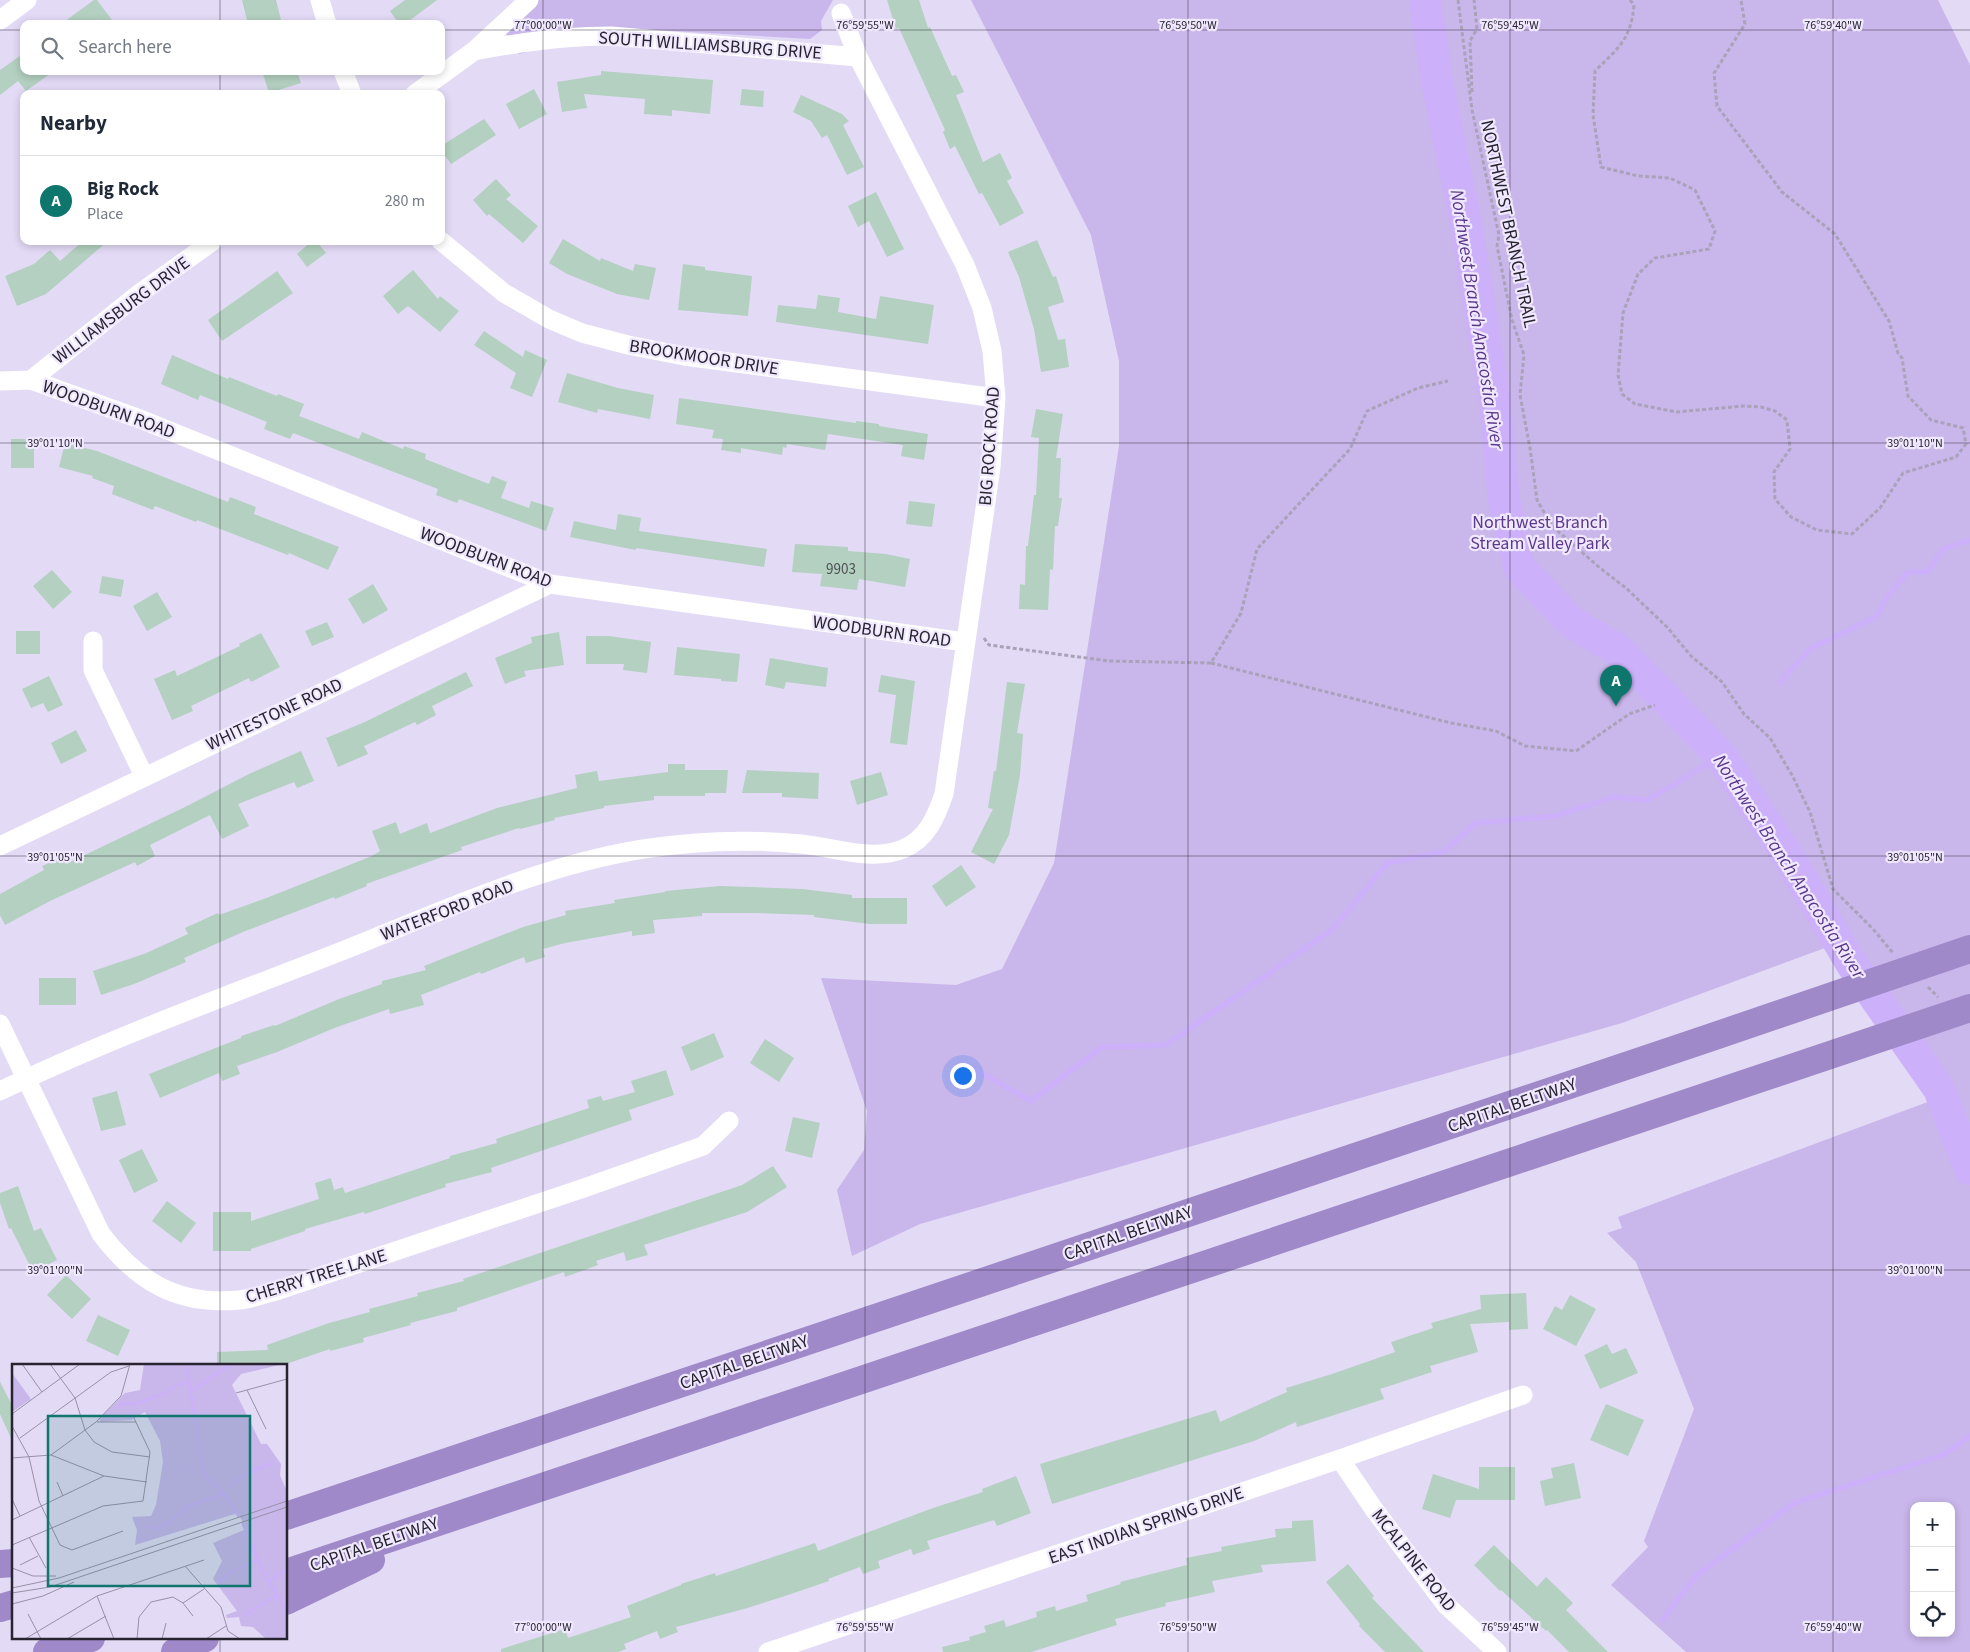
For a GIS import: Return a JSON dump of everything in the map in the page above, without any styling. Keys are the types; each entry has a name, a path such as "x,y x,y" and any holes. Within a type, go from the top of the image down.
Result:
{"highway":[{"name":"CAPITAL BELTWAY","path":"288,1516 1970,949"},
{"name":"CAPITAL BELTWAY","path":"288,1572 1970,1008"},
{"path":"288,1600 482,1508"},
{"path":"47,1652 85,1640"},
{"path":"175,1652 201,1640"}],"street":[{"path":"0,20 27,0"},
{"path":"320,0 326,20"},
{"path":"445,72 474,51 529,0"},
{"name":"BIG ROCK ROAD","path":"841,13 858,57 965,265 984,317 992,351 996,398 992,467 965,636 944,794 930,829 916,842"},
{"name":"SOUTH WILLIAMSBURG DRIVE","path":"474,51 572,36 611,36 858,57"},
{"path":"345,75 350,90"},
{"path":"420,90 441,75"},
{"name":"BROOKMOOR DRIVE","path":"445,244 504,293 549,319 582,333 628,345 684,356 996,398"},
{"name":"WILLIAMSBURG DRIVE","path":"31,380 140,293 208,245"},
{"path":"0,381 31,380"},
{"name":"WOODBURN ROAD","path":"31,380 149,423 550,584 965,636"},
{"name":"WHITESTONE ROAD","path":"0,846 550,584"},
{"path":"93,641 93,670 144,776"},
{"name":"WATERFORD ROAD","path":"0,1091 88,1050 448,908 533,876 585,860 645,849 728,841 802,844 870,854 889,853 916,842"},
{"name":"CHERRY TREE LANE","path":"0,1024 101,1234 117,1255 137,1273 159,1286 181,1295 210,1301 240,1300 276,1291 584,1188 703,1146 729,1121"},
{"name":"EAST INDIAN SPRING DRIVE","path":"768,1652 1340,1459 1523,1395"},
{"name":"MCALPINE ROAD","path":"1340,1459 1373,1508 1446,1605 1497,1652"}],"path":[{"name":"NORTHWEST BRANCH TRAIL","path":"1458,0 1472,110 1499,235 1497,246 1512,320 1524,355 1520,395 1537,500 1552,526 1626,588 1667,627 1691,656 1722,682 1744,714 1770,738 1792,775 1810,812 1833,889 1873,929 1896,957"},
{"path":"1472,110 1470,41 1477,29 1474,0"},
{"path":"1630,0 1634,6 1630,30 1625,42 1595,71 1594,115 1601,166 1638,176 1670,178 1695,190 1715,231 1709,249 1655,258 1638,274 1624,313 1618,375 1622,394 1635,404 1676,412 1744,406 1761,407 1775,411 1787,420 1790,449 1774,472 1775,499 1791,517 1817,530 1852,534 1880,508 1903,473 1956,457 1966,444 1963,428 1931,420 1908,396 1902,358 1898,353 1889,321 1835,234 1782,192 1716,106 1714,73 1745,24 1741,0"},
{"path":"1211,663 1241,613 1257,549 1350,449 1367,411 1418,388 1448,380"},
{"path":"965,636 979,633 989,644 1109,662 1211,663 1451,723 1496,731 1525,746 1534,747 1576,751 1628,714 1655,705"},
{"path":"1923,981 1940,999"}],"green space":[{"path":"536,0 833,0 821,21 822,30 810,39 622,28 519,54 502,28"},
{"name":"Northwest Branch Stream Valley Park","path":"971,0 1938,0 1970,65 1970,1652 1686,1652 1611,1585 1648,1547 1644,1541 1694,1409 1636,1262 1607,1233 1622,1228 1618,1217 1933,1100 1852,938 1622,1023 920,1224 852,1256 837,1190 864,1150 867,1111 821,978 956,985 1002,969 1054,863 1119,446 1119,361 1091,235"}],"building":[{"path":"94,0 97,0 112,20 66,20"},
{"path":"242,0 276,0 281,20 247,20"},
{"path":"405,0 437,0 410,20 396,20 390,11"},
{"path":"887,0 919,0 928,28 930,27 952,76 956,75 964,92 956,95 983,162 1000,153 1012,178 1007,181 1024,213 1000,226 982,193 979,194 955,146 950,149 943,132 945,130 899,28 896,29"},
{"path":"20,56 20,75 48,75 27,90 25,90 18,81 0,95 0,70"},
{"path":"601,71 713,80 710,114 672,110 672,116 644,114 645,99 584,94 587,108 562,112 557,82 601,75"},
{"path":"263,75 298,75 301,83 279,90 268,90"},
{"path":"534,89 547,114 519,129 506,104"},
{"path":"742,89 764,91 763,107 740,105"},
{"path":"801,95 842,114 849,121 843,125 864,167 847,175 827,135 822,138 811,121 793,112"},
{"path":"484,119 496,135 451,164 445,156 445,143"},
{"path":"496,179 511,195 506,199 538,226 523,243 489,214 487,216 473,200"},
{"path":"876,192 904,249 887,257 869,221 858,227 848,206"},
{"path":"563,239 600,261 601,258 633,271 635,264 656,268 649,300 617,294 567,274 549,263"},
{"path":"1037,240 1053,277 1056,276 1064,302 1048,307 1058,340 1065,339 1069,367 1041,372 1034,329 1019,277 1008,252"},
{"path":"78,245 103,245 46,294 17,306 5,276 34,264 50,250 60,261"},
{"path":"307,245 319,245 326,253 307,267 297,254"},
{"path":"683,264 705,267 705,270 752,276 748,316 678,310"},
{"path":"413,270 438,299 440,296 459,311 440,332 408,306 398,314 383,296"},
{"path":"277,271 293,293 222,341 208,320"},
{"path":"818,295 840,298 838,312 876,319 880,296 934,305 928,344 776,322 778,305 816,309"},
{"path":"484,331 523,357 525,350 547,360 532,397 510,388 516,373 474,345"},
{"path":"172,355 228,379 229,377 277,396 278,394 304,404 299,416 359,439 362,432 403,449 404,446 426,454 425,459 489,484 492,476 507,482 501,498 529,508 531,501 554,508 546,531 459,499 457,503 436,495 438,489 293,433 290,439 264,429 267,422 200,395 198,400 161,384"},
{"path":"567,373 618,388 654,395 650,419 598,409 597,413 558,402"},
{"path":"679,398 856,423 856,421 879,424 879,426 928,434 924,460 901,456 903,445 828,434 825,450 787,444 786,448 783,447 782,455 741,448 741,453 721,450 723,439 712,438 714,430 676,424"},
{"path":"1036,409 1063,414 1056,458 1061,458 1059,498 1062,498 1058,526 1055,526 1053,570 1050,569 1048,610 1019,609 1020,584 1025,585 1026,546 1028,546 1034,495 1036,495 1039,438 1031,437"},
{"path":"11,439 34,439 34,468 11,468"},
{"path":"65,443 97,451 228,502 230,497 256,507 254,514 339,547 328,570 289,553 288,555 197,520 196,522 155,506 153,510 112,494 114,486 92,478 93,476 59,467"},
{"path":"909,501 935,504 932,527 906,524"},
{"path":"618,514 641,518 639,531 767,549 764,567 636,548 636,550 570,537 574,521 616,530"},
{"path":"795,544 848,547 848,551 886,554 910,559 905,587 859,579 857,590 820,586 822,574 792,572"},
{"path":"52,570 72,592 53,609 33,586"},
{"path":"102,576 124,580 121,597 99,593"},
{"path":"373,584 388,610 363,624 348,599"},
{"path":"157,592 172,617 147,631 133,606"},
{"path":"327,622 334,637 312,646 305,631"},
{"path":"16,631 40,631 40,654 16,654"},
{"path":"559,632 564,665 524,671 526,676 505,684 495,658 532,643 531,637"},
{"path":"261,633 280,667 251,682 249,678 191,706 193,711 172,720 154,679 175,670 177,676 240,646 239,644"},
{"path":"586,636 609,636 651,642 647,673 623,670 624,664 586,664"},
{"path":"677,647 740,654 737,682 674,675"},
{"path":"770,658 828,668 826,687 786,682 784,689 765,685"},
{"path":"466,672 473,686 432,706 436,715 417,725 415,722 364,746 368,754 338,767 326,738 365,722"},
{"path":"881,675 915,681 907,745 890,743 896,695 878,692"},
{"path":"49,676 63,705 48,712 43,703 31,708 22,689"},
{"path":"1007,682 1025,684 1017,733 1023,734 1020,775 1009,835 994,864 971,852 993,809 988,808 994,771 996,771"},
{"path":"76,730 87,751 61,764 51,743"},
{"path":"301,751 314,781 297,788 294,782 238,804 249,826 222,839 210,815 150,845 155,856 137,866 135,862 50,901 5,925 0,915 0,894 44,870 42,866 63,857 66,864 249,774"},
{"path":"668,764 685,764 685,770 728,770 726,793 705,793 705,796 654,796 654,800 604,806 604,808 554,818 555,820 519,828 461,847 462,850 366,884 367,886 335,899 334,897 243,932 184,958 186,962 134,984 101,995 93,971 144,954 188,934 185,928 218,913 219,915 269,897 372,856 380,851 372,831 396,822 400,834 427,823 430,833 497,808 577,788 575,775 597,771 599,781 668,772"},
{"path":"747,770 819,773 818,799 782,797 782,793 742,793"},
{"path":"881,772 888,795 857,805 850,781"},
{"path":"961,865 976,887 946,907 932,886"},
{"path":"720,886 802,889 852,895 852,898 907,898 907,924 870,924 814,917 814,915 758,913 702,913 702,916 653,920 655,933 632,936 632,931 565,943 543,949 545,957 526,963 524,957 421,995 424,1005 390,1014 389,1009 237,1066 240,1074 222,1081 219,1073 160,1098 149,1074 241,1038 241,1036 275,1026 339,999 382,984 382,981 426,970 424,966 523,927 566,915 565,911 615,903 614,900 665,891"},
{"path":"39,978 76,978 76,1005 39,1005"},
{"path":"714,1033 724,1057 691,1071 681,1047"},
{"path":"765,1039 794,1058 779,1082 750,1063"},
{"path":"666,1070 674,1095 629,1110 632,1120 491,1168 492,1172 445,1184 446,1187 365,1214 364,1212 305,1229 305,1231 251,1249 251,1251 213,1251 213,1212 251,1212 251,1221 319,1199 315,1183 331,1178 334,1190 343,1187 345,1193 450,1158 450,1156 497,1143 496,1139 589,1108 587,1100 601,1096 603,1101 635,1092 631,1081"},
{"path":"117,1091 126,1125 101,1131 92,1098"},
{"path":"793,1117 820,1123 812,1158 785,1151"},
{"path":"142,1149 158,1181 134,1193 119,1160"},
{"path":"773,1166 787,1187 747,1212 644,1245 648,1255 626,1261 624,1252 596,1261 598,1265 565,1277 564,1272 457,1308 457,1311 363,1338 364,1342 330,1351 330,1349 286,1364 217,1364 217,1352 268,1350 267,1345 329,1323 370,1312 369,1309 418,1296 417,1293 464,1281 463,1279 742,1185"},
{"path":"18,1186 34,1231 41,1228 57,1260 33,1272 11,1228 9,1229 0,1203 0,1193"},
{"path":"167,1201 196,1223 181,1243 152,1221"},
{"path":"66,1275 91,1299 72,1319 47,1295"},
{"path":"1526,1293 1528,1329 1509,1330 1509,1322 1470,1324 1478,1352 1430,1366 1432,1372 1380,1389 1384,1399 1297,1427 1296,1422 1254,1441 1052,1504 1040,1464 1216,1410 1220,1422 1287,1392 1286,1388 1395,1352 1391,1342 1433,1328 1431,1323 1481,1309 1480,1295"},
{"path":"1570,1295 1596,1309 1576,1346 1543,1329 1555,1306 1562,1310"},
{"path":"98,1315 130,1330 118,1356 86,1341"},
{"path":"1607,1344 1612,1354 1626,1348 1638,1373 1600,1389 1584,1355"},
{"path":"0,1382 12,1405 12,1441 0,1414"},
{"path":"1606,1404 1644,1420 1628,1456 1590,1440"},
{"path":"1574,1463 1581,1498 1545,1506 1540,1481 1553,1478 1551,1468"},
{"path":"1479,1467 1515,1467 1515,1500 1456,1500 1450,1518 1422,1509 1433,1474 1479,1489"},
{"path":"1016,1476 1031,1513 997,1526 994,1520 927,1541 930,1549 913,1555 911,1549 878,1561 880,1568 863,1574 860,1567 828,1579 829,1581 785,1596 676,1627 678,1632 660,1639 657,1631 624,1644 626,1649 618,1652 501,1652 501,1649 565,1629 568,1638 631,1617 627,1606 681,1584 715,1573 716,1576 815,1543 818,1551 933,1508 983,1492 982,1489"},
{"path":"1313,1520 1316,1561 1261,1565 1263,1572 1212,1581 1215,1592 1165,1603 1166,1606 1115,1619 1117,1625 1031,1652 943,1652 942,1647 970,1640 969,1637 986,1632 984,1626 1004,1620 1006,1627 1037,1617 1036,1612 1055,1606 1056,1611 1088,1601 1086,1595 1121,1584 1120,1582 1187,1565 1186,1558 1222,1551 1221,1547 1276,1537 1275,1529 1292,1528 1292,1521"},
{"path":"1494,1545 1537,1587 1546,1577 1573,1603 1566,1610 1608,1652 1569,1652 1547,1630 1500,1591 1474,1565"},
{"path":"1348,1564 1374,1596 1372,1598 1424,1652 1385,1652 1359,1626 1360,1624 1326,1582"}],"waterway":[{"name":"Northwest Branch Anacostia River","path":"1425,0 1437,81 1466,224 1495,403 1504,501 1519,567 1571,622 1618,650 1721,756 1791,861 1851,963 1939,1089 1970,1169"},
{"path":"1780,682 1810,649 1876,617 1887,597 1908,572 1927,572 1943,549 1970,540"},
{"path":"965,1064 1031,1101 1102,1047 1166,1045 1333,929 1387,863 1443,852 1476,823 1555,816 1614,797 1648,800 1721,756"},
{"path":"1662,1620 1696,1576 1794,1503 1943,1455 1970,1436"}],"place":[{"name":"Big Rock","path":"1616,706"}]}
